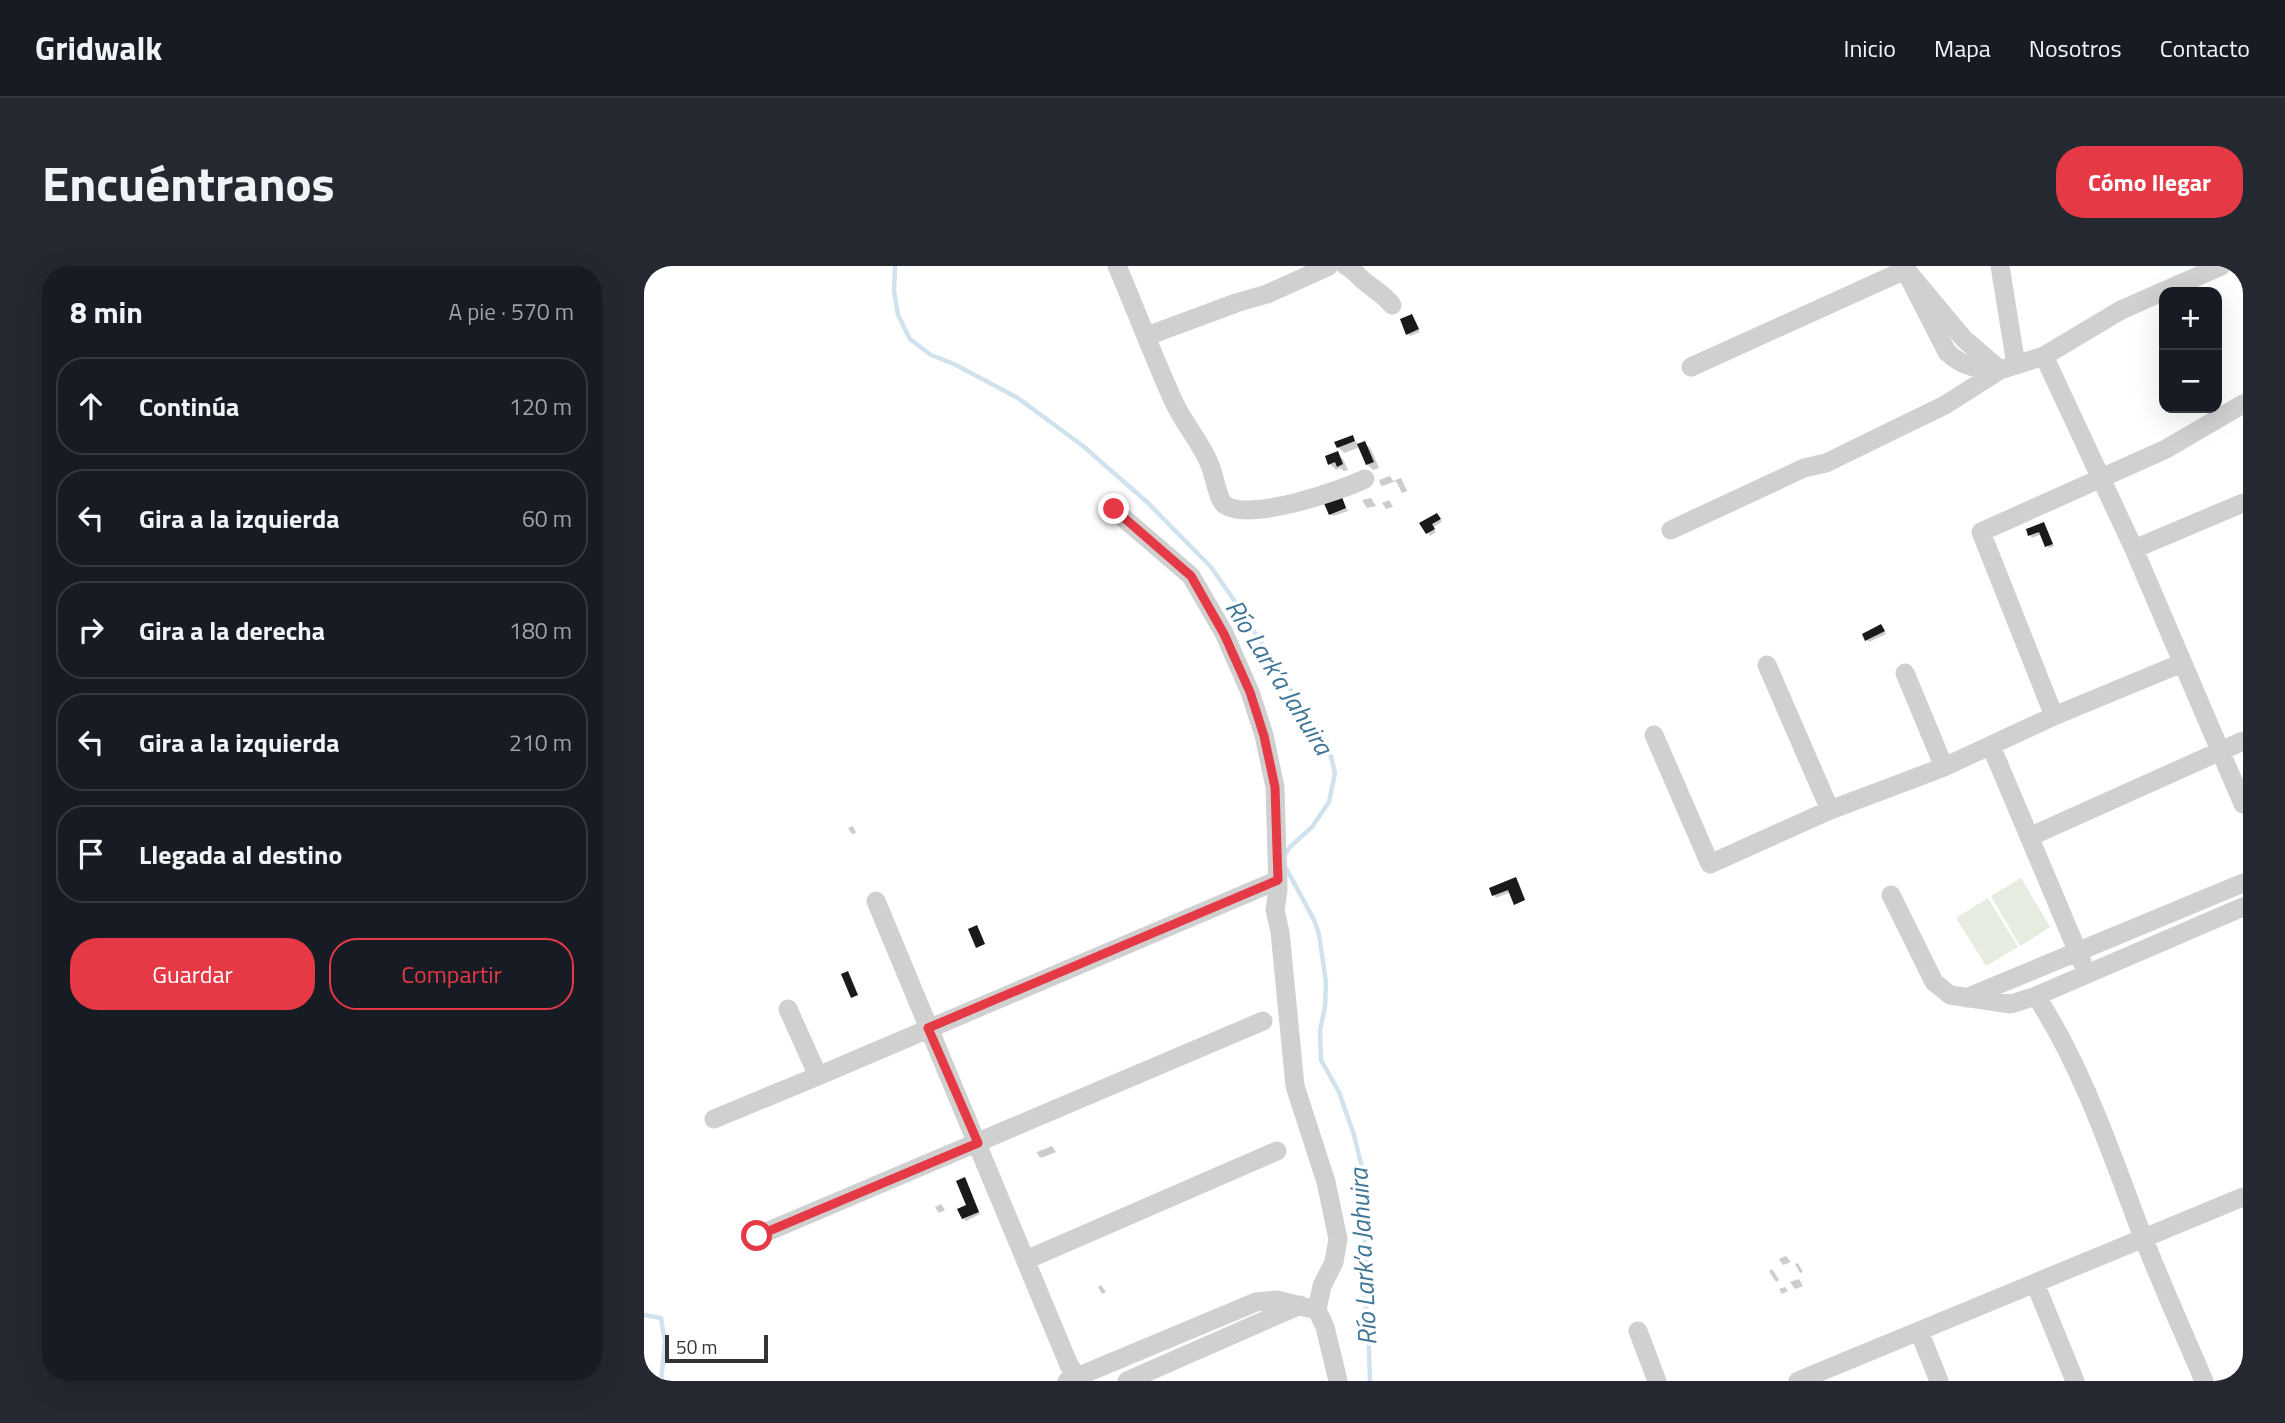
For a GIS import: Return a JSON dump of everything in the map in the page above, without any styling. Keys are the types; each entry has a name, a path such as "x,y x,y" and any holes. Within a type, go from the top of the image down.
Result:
{"street":[{"path":"1117,266 1174,401 1211,466 1221,501 1226,506 1242,510 1267,510 1365,479"},
{"path":"1147,335 1267,294 1329,266"},
{"path":"1346,266 1358,273 1366,284 1381,292 1392,305"},
{"path":"2000,266 2008,367"},
{"path":"1671,530 1804,468 1826,463 1945,405 2008,367 2044,356 2121,310 2221,266"},
{"path":"1691,367 1904,268 1964,338 2008,367"},
{"path":"2044,356 2134,550 2243,804"},
{"path":"2054,716 1981,532 2166,449 2243,404"},
{"path":"2134,550 2243,503"},
{"path":"1114,509 1191,576 1224,634 1250,692 1264,736 1275,787 1278,880 1275,910 1280,932 1295,1086 1326,1182 1338,1239 1334,1262 1309,1308 1127,1381"},
{"path":"1654,735 1710,864 1830,810 1944,767 2054,716 2182,663"},
{"path":"1767,665 1830,810"},
{"path":"1905,673 1944,767"},
{"path":"2029,836 2243,741"},
{"path":"1991,746 2087,972"},
{"path":"714,1119 1278,880"},
{"path":"1965,998 2243,883"},
{"path":"1891,895 1934,982 1950,995 2011,1004 2036,996 2243,907"},
{"path":"876,901 1075,1379 1256,1302 1278,1300 1309,1308 1325,1327 1338,1381"},
{"path":"2036,996 2050,1018 2100,1123 2144,1238 2204,1381"},
{"path":"788,1009 818,1076"},
{"path":"757,1236 1263,1021"},
{"path":"1026,1260 1277,1151"},
{"path":"1798,1381 2243,1197"},
{"path":"2035,1283 2075,1381"},
{"path":"1638,1331 1657,1381"},
{"path":"1919,1331 1939,1381"}],"shaded area":[{"path":"2021,878 2050,927 2020,946 1991,896"},
{"path":"1988,898 2018,947 1986,966 1956,918"}],"building":[{"path":"1412,314 1419,329 1406,335 1400,319"},
{"path":"1353,435 1355,441 1337,448 1334,442"},
{"path":"1365,441 1374,462 1366,465 1357,444"},
{"path":"1338,451 1343,464 1337,467 1335,462 1328,465 1325,456"},
{"path":"1341,494 1346,508 1329,515 1323,501"},
{"path":"1437,513 1441,519 1432,524 1435,529 1426,534 1419,523"},
{"path":"2044,522 2053,544 2045,547 2039,532 2028,536 2026,529"},
{"path":"1881,624 1885,631 1865,641 1862,634"},
{"path":"1516,877 1525,900 1514,905 1508,890 1492,896 1489,888"},
{"path":"977,925 985,944 976,948 968,929"},
{"path":"848,971 858,995 851,998 841,974"},
{"path":"965,1177 979,1212 962,1219 957,1209 966,1205 956,1181"}],"waterway":[{"name":"Río Lark’a Jahuira","path":"895,266 894,291 898,315 910,339 931,355 954,364 1018,398 1083,446 1147,502 1211,567 1236,603 1292,692 1308,725 1319,731 1328,745 1335,773 1329,802 1312,827 1284,856"},
{"name":"Río Lark’a Jahuira","path":"1286,868 1319,934 1326,982 1320,1031 1321,1060 1339,1092 1363,1172 1362,1216 1366,1255 1363,1288 1368,1321 1370,1381"},
{"path":"644,1315 661,1318 665,1342 661,1381"}],"route":[{"path":"757,1236 978,1143 928,1028 1278,880 1277,811 1272,766 1250,692 1224,634 1191,576 1114,509"}]}
